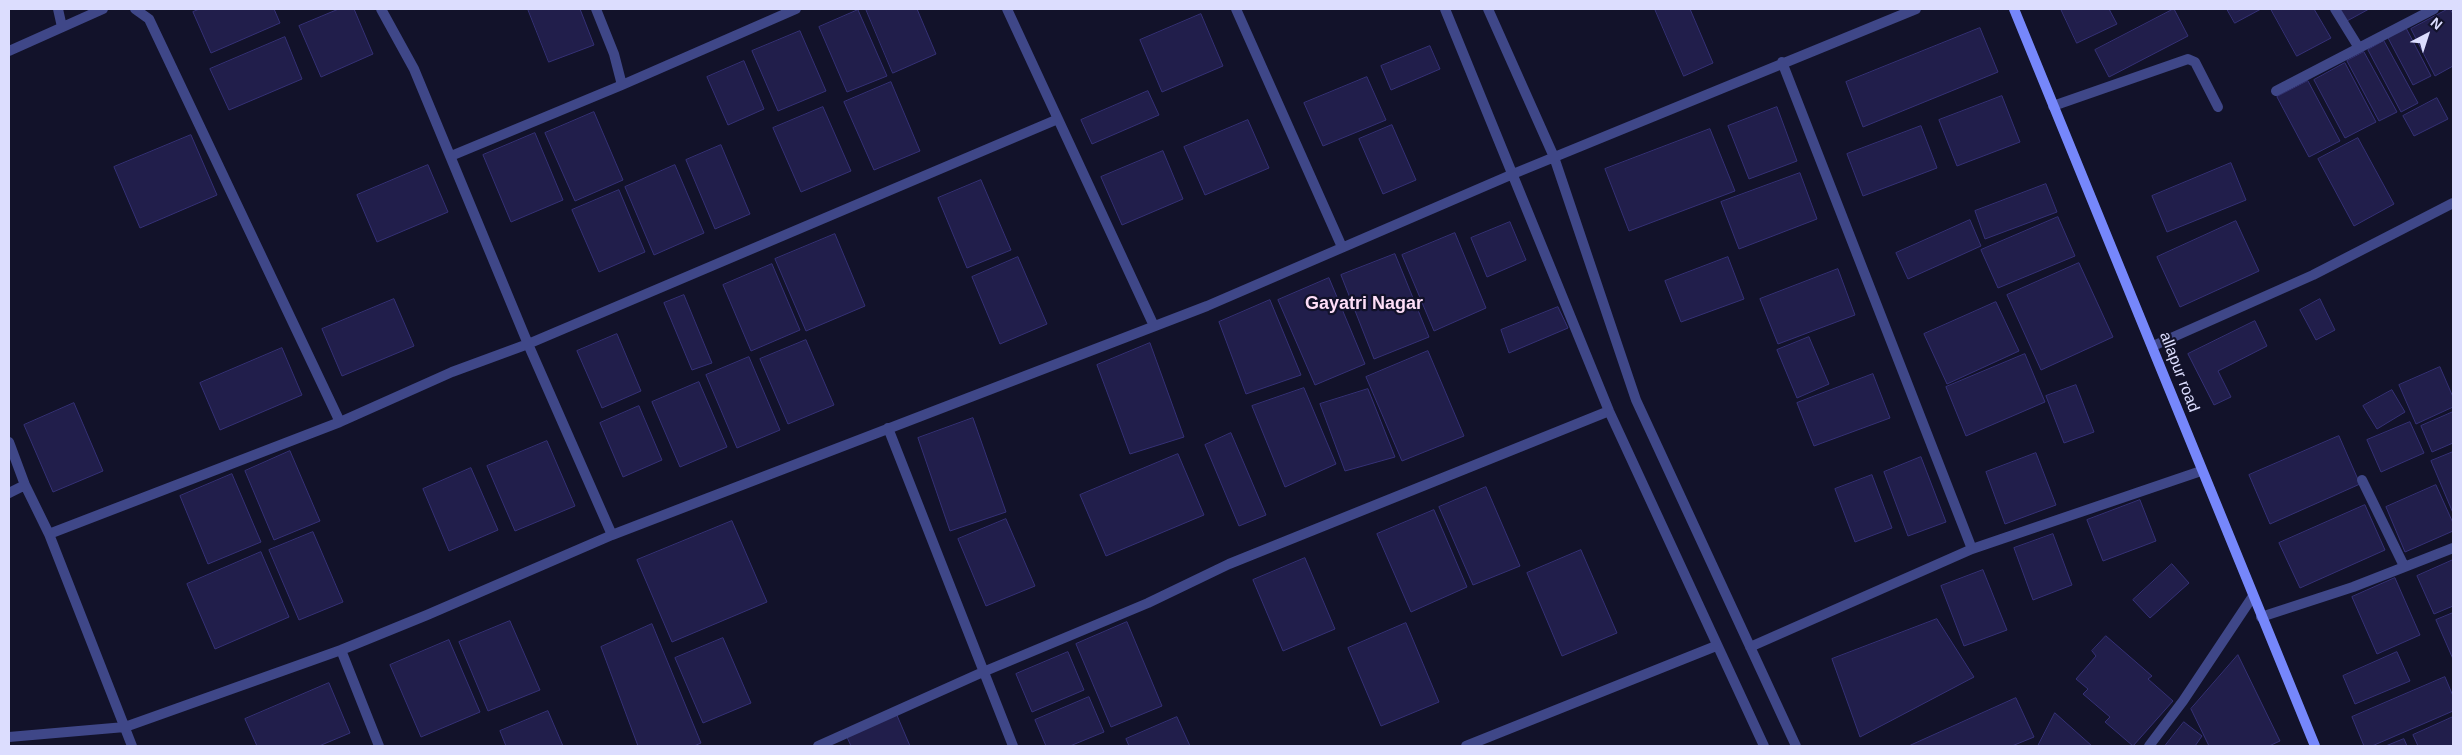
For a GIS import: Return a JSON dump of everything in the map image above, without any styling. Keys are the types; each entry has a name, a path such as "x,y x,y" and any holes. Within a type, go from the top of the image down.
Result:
{"main road":[{"name":"allapur road","path":"2014,9 2153,346 2201,471 2315,746"}],"street":[{"path":"58,9 62,27"},
{"path":"9,52 104,9"},
{"path":"135,9 149,19 340,422"},
{"path":"381,9 414,69 528,344 612,535"},
{"path":"596,9 614,54 622,85"},
{"path":"451,156 622,85 796,9"},
{"path":"1007,9 1154,326"},
{"path":"1236,9 1342,247"},
{"path":"1444,9 1609,411 1716,646 1764,746"},
{"path":"1488,9 1554,157 1636,400 1796,746"},
{"path":"9,738 125,727 341,650 612,535 1207,306 1513,174 1782,62 1916,9"},
{"path":"2335,9 2359,48"},
{"path":"2276,91 2434,9"},
{"path":"2053,106 2188,59 2195,62 2218,107"},
{"path":"1782,62 1972,549"},
{"path":"49,534 340,422 452,372 528,344 1058,119"},
{"path":"2153,346 2313,275 2453,203"},
{"path":"818,746 983,672 1148,603 1229,564 1609,411"},
{"path":"888,428 1012,746"},
{"path":"9,442 25,485 49,534 132,746"},
{"path":"1750,646 1972,549 2201,471"},
{"path":"2362,480 2404,566"},
{"path":"9,492 25,485"},
{"path":"2261,617 2354,587 2453,548"},
{"path":"2149,746 2183,700 2253,596"},
{"path":"1466,746 1716,646"},
{"path":"341,650 379,746"}],"building":[{"path":"200,9 274,9 280,23 211,53 193,12"},
{"path":"339,9 354,9 373,54 321,77 299,26"},
{"path":"528,9 580,9 594,45 549,62"},
{"path":"866,9 917,9 936,54 893,73"},
{"path":"1655,9 1690,9 1713,63 1684,76"},
{"path":"2061,9 2109,9 2117,24 2077,43"},
{"path":"2174,9 2188,36 2109,77 2095,50"},
{"path":"2227,9 2261,9 2235,23"},
{"path":"2271,9 2314,9 2331,38 2297,56"},
{"path":"2340,9 2369,9 2347,21"},
{"path":"2448,9 2453,14 2453,66 2435,76 2411,29"},
{"path":"858,10 887,76 847,92 819,27"},
{"path":"1201,14 1223,66 1162,92 1140,40"},
{"path":"2405,26 2431,76 2413,85 2387,36"},
{"path":"1980,28 1998,72 1863,127 1846,82"},
{"path":"800,31 826,91 778,111 752,51"},
{"path":"285,37 302,79 229,110 210,69"},
{"path":"2384,41 2418,103 2401,112 2368,50"},
{"path":"1430,46 1440,69 1391,90 1381,66"},
{"path":"2364,52 2397,112 2379,121 2347,61"},
{"path":"744,61 764,109 728,125 707,77"},
{"path":"2345,63 2376,122 2345,138 2314,80"},
{"path":"1367,77 1386,120 1323,146 1304,103"},
{"path":"2308,81 2340,141 2309,157 2277,97"},
{"path":"891,82 920,151 874,170 844,102"},
{"path":"1148,91 1159,115 1092,144 1081,120"},
{"path":"2002,96 2020,142 1957,166 1939,120"},
{"path":"2437,98 2448,119 2414,136 2403,116"},
{"path":"823,107 851,171 801,192 773,128"},
{"path":"1777,107 1797,161 1749,179 1728,126"},
{"path":"594,112 623,180 575,201 545,133"},
{"path":"1248,120 1269,168 1205,195 1184,147"},
{"path":"1392,125 1416,180 1383,194 1359,139"},
{"path":"1921,126 1937,168 1863,196 1847,154"},
{"path":"1710,129 1735,191 1629,231 1605,169"},
{"path":"535,133 563,200 511,222 483,155"},
{"path":"191,135 217,195 140,228 114,167"},
{"path":"2358,138 2394,204 2354,226 2318,159"},
{"path":"721,145 750,214 715,229 686,160"},
{"path":"1163,151 1183,199 1122,225 1101,177"},
{"path":"2231,163 2246,200 2167,232 2152,196"},
{"path":"428,165 448,212 377,242 357,195"},
{"path":"675,165 704,233 654,255 625,187"},
{"path":"1800,173 1817,219 1739,249 1721,202"},
{"path":"981,180 1011,250 967,268 938,198"},
{"path":"2046,184 2057,212 1985,239 1975,211"},
{"path":"619,190 645,252 599,272 572,210"},
{"path":"2058,217 2075,256 1998,288 1981,250"},
{"path":"1970,220 1981,246 1908,279 1896,253"},
{"path":"2236,221 2259,271 2180,307 2157,257"},
{"path":"1510,222 1526,260 1487,277 1471,238"},
{"path":"1455,233 1486,308 1434,331 1402,255"},
{"path":"835,234 865,306 806,331 775,259"},
{"path":"1395,254 1429,337 1374,359 1341,275"},
{"path":"1018,257 1047,324 1000,344 972,277"},
{"path":"1728,257 1744,299 1681,322 1665,281"},
{"path":"2079,263 2113,337 2041,370 2007,295"},
{"path":"772,264 800,330 751,351 723,285"},
{"path":"1838,269 1855,315 1778,344 1760,299"},
{"path":"1329,278 1365,364 1315,385 1278,300"},
{"path":"684,295 712,363 692,370 664,303"},
{"path":"394,299 414,346 342,376 322,329"},
{"path":"2320,299 2335,330 2316,340 2300,310"},
{"path":"1270,300 1301,375 1246,394 1219,322"},
{"path":"1996,302 2019,351 1947,384 1924,334"},
{"path":"1558,307 1568,328 1509,353 1501,330"},
{"path":"2255,321 2267,346 2218,371 2231,397 2214,405 2188,354"},
{"path":"617,334 641,391 602,408 577,351"},
{"path":"1809,337 1829,384 1797,398 1777,350"},
{"path":"806,340 834,405 788,424 760,359"},
{"path":"1150,343 1184,437 1130,454 1097,365"},
{"path":"282,348 302,395 220,430 200,383"},
{"path":"1428,351 1464,436 1402,461 1366,377"},
{"path":"2025,354 2045,402 1966,436 1946,387"},
{"path":"749,357 780,430 737,448 706,375"},
{"path":"2440,367 2453,397 2453,407 2416,424 2399,385"},
{"path":"1873,374 1890,418 1814,446 1797,403"},
{"path":"699,382 727,447 680,467 652,402"},
{"path":"2076,385 2094,432 2064,443 2046,396"},
{"path":"1304,388 1336,464 1285,487 1252,406"},
{"path":"1368,389 1395,457 1345,471 1320,404"},
{"path":"2392,390 2405,412 2377,429 2363,406"},
{"path":"74,403 103,471 53,492 24,425"},
{"path":"639,406 662,460 623,477 600,423"},
{"path":"2453,412 2453,443 2432,452 2421,426"},
{"path":"973,418 1006,512 950,531 918,438"},
{"path":"2410,422 2424,453 2381,472 2367,440"},
{"path":"1231,433 1266,515 1239,526 1205,445"},
{"path":"2339,436 2360,484 2270,524 2249,475"},
{"path":"547,441 575,506 515,531 487,466"},
{"path":"290,451 320,521 274,540 245,471"},
{"path":"2453,452 2453,513 2431,461"},
{"path":"2036,453 2056,505 2005,524 1986,472"},
{"path":"1178,454 1204,515 1106,556 1080,495"},
{"path":"1921,457 1946,522 1908,536 1884,472"},
{"path":"471,468 498,530 449,551 423,489"},
{"path":"232,474 261,542 208,564 180,496"},
{"path":"1872,475 1892,528 1855,542 1835,489"},
{"path":"2436,485 2453,523 2453,531 2405,552 2386,507"},
{"path":"1486,487 1520,566 1473,585 1439,507"},
{"path":"2140,500 2156,541 2103,561 2087,520"},
{"path":"2365,505 2385,550 2300,588 2279,543"},
{"path":"1434,510 1467,587 1411,612 1377,534"},
{"path":"1006,519 1035,586 986,606 958,539"},
{"path":"732,521 767,602 672,642 637,560"},
{"path":"313,532 343,602 299,620 269,550"},
{"path":"2053,534 2072,585 2033,600 2014,548"},
{"path":"1581,550 1617,633 1562,656 1527,573"},
{"path":"261,552 289,617 215,649 187,584"},
{"path":"1305,558 1335,629 1283,651 1253,580"},
{"path":"2453,560 2453,606 2434,614 2417,576"},
{"path":"2172,564 2189,583 2150,618 2133,600"},
{"path":"1983,570 2007,630 1964,646 1941,586"},
{"path":"2395,578 2420,635 2377,654 2352,597"},
{"path":"2453,613 2453,659 2436,620"},
{"path":"1937,619 1974,677 1860,737 1832,659"},
{"path":"510,621 540,690 488,711 459,642"},
{"path":"1127,622 1162,706 1111,727 1076,644"},
{"path":"1406,623 1439,702 1381,726 1348,648"},
{"path":"652,624 701,743 694,746 638,746 601,647"},
{"path":"2106,636 2152,676 2148,679 2173,701 2133,746 2105,722 2110,717 2083,694 2088,689 2076,679 2096,656 2092,651"},
{"path":"723,638 751,703 703,723 675,658"},
{"path":"449,640 480,712 421,737 390,665"},
{"path":"1068,652 1084,690 1032,712 1016,674"},
{"path":"2397,652 2410,681 2355,704 2343,676"},
{"path":"2238,655 2280,741 2269,746 2209,746 2191,709"},
{"path":"2445,677 2453,696 2453,711 2372,746 2364,746 2352,717"},
{"path":"329,683 350,733 319,746 257,746 245,719"},
{"path":"1089,697 1104,732 1070,746 1046,746 1035,720"},
{"path":"2016,698 2034,737 2012,746 1909,746"},
{"path":"548,711 563,746 506,746 500,731"},
{"path":"896,713 910,746 851,746 846,735"},
{"path":"2055,713 2092,746 2038,746"},
{"path":"1177,717 1190,746 1129,746 1126,739"},
{"path":"2453,717 2453,746 2418,746 2413,735"},
{"path":"2184,722 2202,736 2195,746 2165,746"},
{"path":"2404,739 2407,746 2386,746"}],"district":[{"name":"Gayatri Nagar","path":"1364,304"}]}
